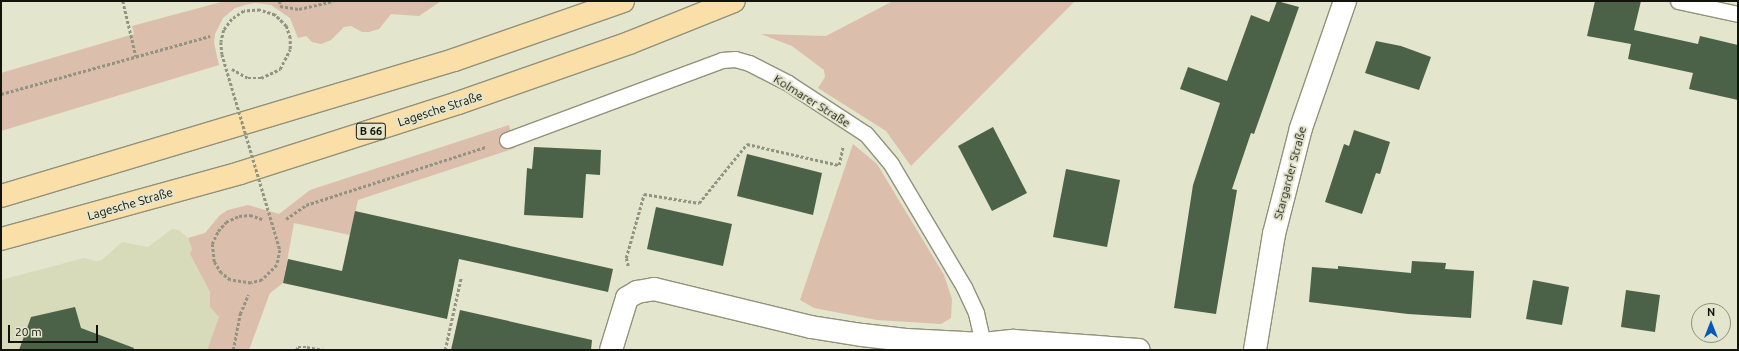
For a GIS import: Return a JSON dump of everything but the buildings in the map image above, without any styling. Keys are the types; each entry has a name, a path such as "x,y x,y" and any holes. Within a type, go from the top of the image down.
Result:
{"main road":[{"path":"1,196 454,60 623,1"},
{"name":"Lagesche Straße","path":"1,239 240,173 458,103 629,43 734,1"}],"street":[{"name":"Stargarder Straße","path":"1255,350 1278,219 1301,128 1344,1"},
{"path":"612,350 627,298 637,292 654,289 811,327 862,335 983,347 1014,341 1139,350"}],"lane":[{"path":"1678,1 1738,14"},
{"name":"Kolmarer Straße","path":"507,140 722,60 735,59 756,67 788,83 848,124 866,134 891,164 964,287 976,313 983,347"}],"path":[{"path":"123,1 136,56"},
{"path":"280,1 280,6 299,9 333,1"},
{"path":"232,69 248,78 261,78 280,69 287,59 290,38 286,26 275,15 260,10 244,11 232,19 224,30 221,42 222,54 280,250 277,265 262,280 252,283 230,280 221,273 214,262 212,244 218,231 226,222 239,216 250,215 262,219"},
{"path":"1,94 210,36"},
{"path":"637,292 626,258 644,194 699,203 746,144 839,165 848,124"},
{"path":"286,219 306,205 507,140"},
{"path":"445,350 461,277"},
{"path":"233,350 240,314 248,295"},
{"path":"296,350 298,347 324,350"}],"shaded area":[{"path":"225,1 441,1 419,16 391,14 379,29 369,32 362,32 351,26 344,27 331,40 321,44 312,42 306,36 298,38 290,18 271,5 255,3 245,5 235,8 223,18 215,34 214,43 219,65 1,131 1,73 134,34 132,26"},
{"path":"893,1 1075,1 911,166 886,131 818,88 825,77 824,70 792,46 761,34 826,36"},
{"path":"509,125 515,148 358,200 350,235 294,223 283,283 270,293 249,350 207,350 219,317 210,307 210,292 190,254 192,249 188,238 205,233 220,215 228,210 248,205 279,214 310,190"},
{"path":"853,144 877,164 944,275 952,299 951,318 941,324 877,320 814,308 800,300"},
{"path":"172,229 179,230 188,238 192,249 190,254 210,292 210,307 219,317 207,350 1,350 1,280 84,258 96,261 102,260 122,242 148,247"}]}
